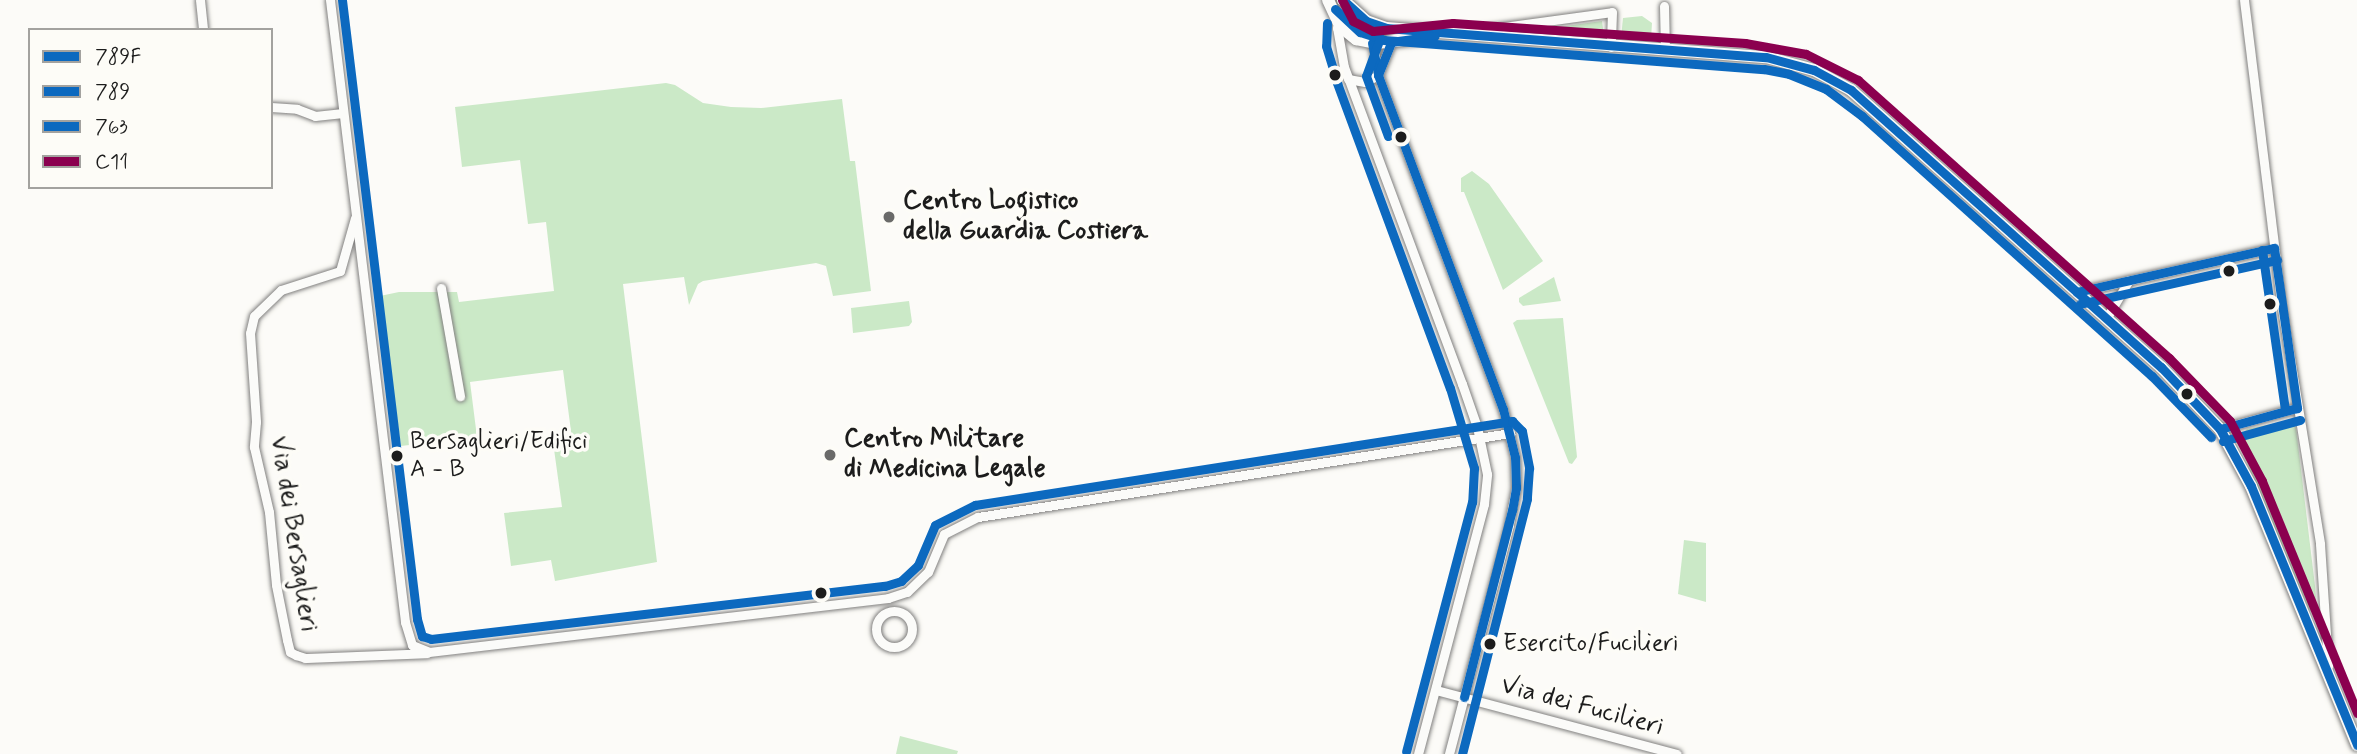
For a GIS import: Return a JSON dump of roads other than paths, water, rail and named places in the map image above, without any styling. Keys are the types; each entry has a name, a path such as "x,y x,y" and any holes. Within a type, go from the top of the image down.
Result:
{"street":[{"path":"200,0 203,28"},
{"name":"Via dei Bersaglieri","path":"330,0 405,622 412,645 429,652"},
{"path":"1328,0 1339,24 1356,39 1372,43 1452,35 1612,12 1611,47"},
{"path":"1343,0 1366,21 1386,28 1777,59 1832,78 1880,115 2106,318 2197,401 2220,429 2251,486 2357,745"},
{"path":"2244,0 2274,248 2320,544 2328,674"},
{"path":"1664,6 1665,50"},
{"path":"1339,24 1366,21"},
{"path":"1366,21 1378,75 1510,433 1516,457 1517,488 1449,754"},
{"path":"1339,24 1339,44 1348,79 1480,439 1487,474 1484,504 1418,754"},
{"path":"1348,79 1365,82 1378,75 1391,42"},
{"path":"273,107 297,109 315,116 343,113"},
{"name":"Via dei Bersaglieri","path":"356,215 340,271 281,290 254,316 250,333 256,422 254,447 269,512 276,585 287,640 290,652 296,655 333,658 429,652 888,598 907,592 928,572 944,534 959,524 987,514 1480,439"},
{"path":"2077,292 2274,248"},
{"path":"2106,318 2129,280"},
{"path":"441,288 460,396"},
{"path":"2220,429 2297,408"},
{"path":"1480,439 1510,433"},
{"path":"886,613 902,613 910,621 912,632 902,645 886,645 878,637 878,621 886,613"},
{"name":"Via dei Fucilieri","path":"1436,690 1676,754"}],"place":[{"name":"Centro Logistico della Guardia Costiera","path":"889,217"},
{"name":"Centro Militare di Medicina Legale","path":"830,455"},
{"name":"Bersaglieri/Edifici A - B","path":"397,456"},
{"name":"Esercito/Fucilieri","path":"1490,644"}]}
